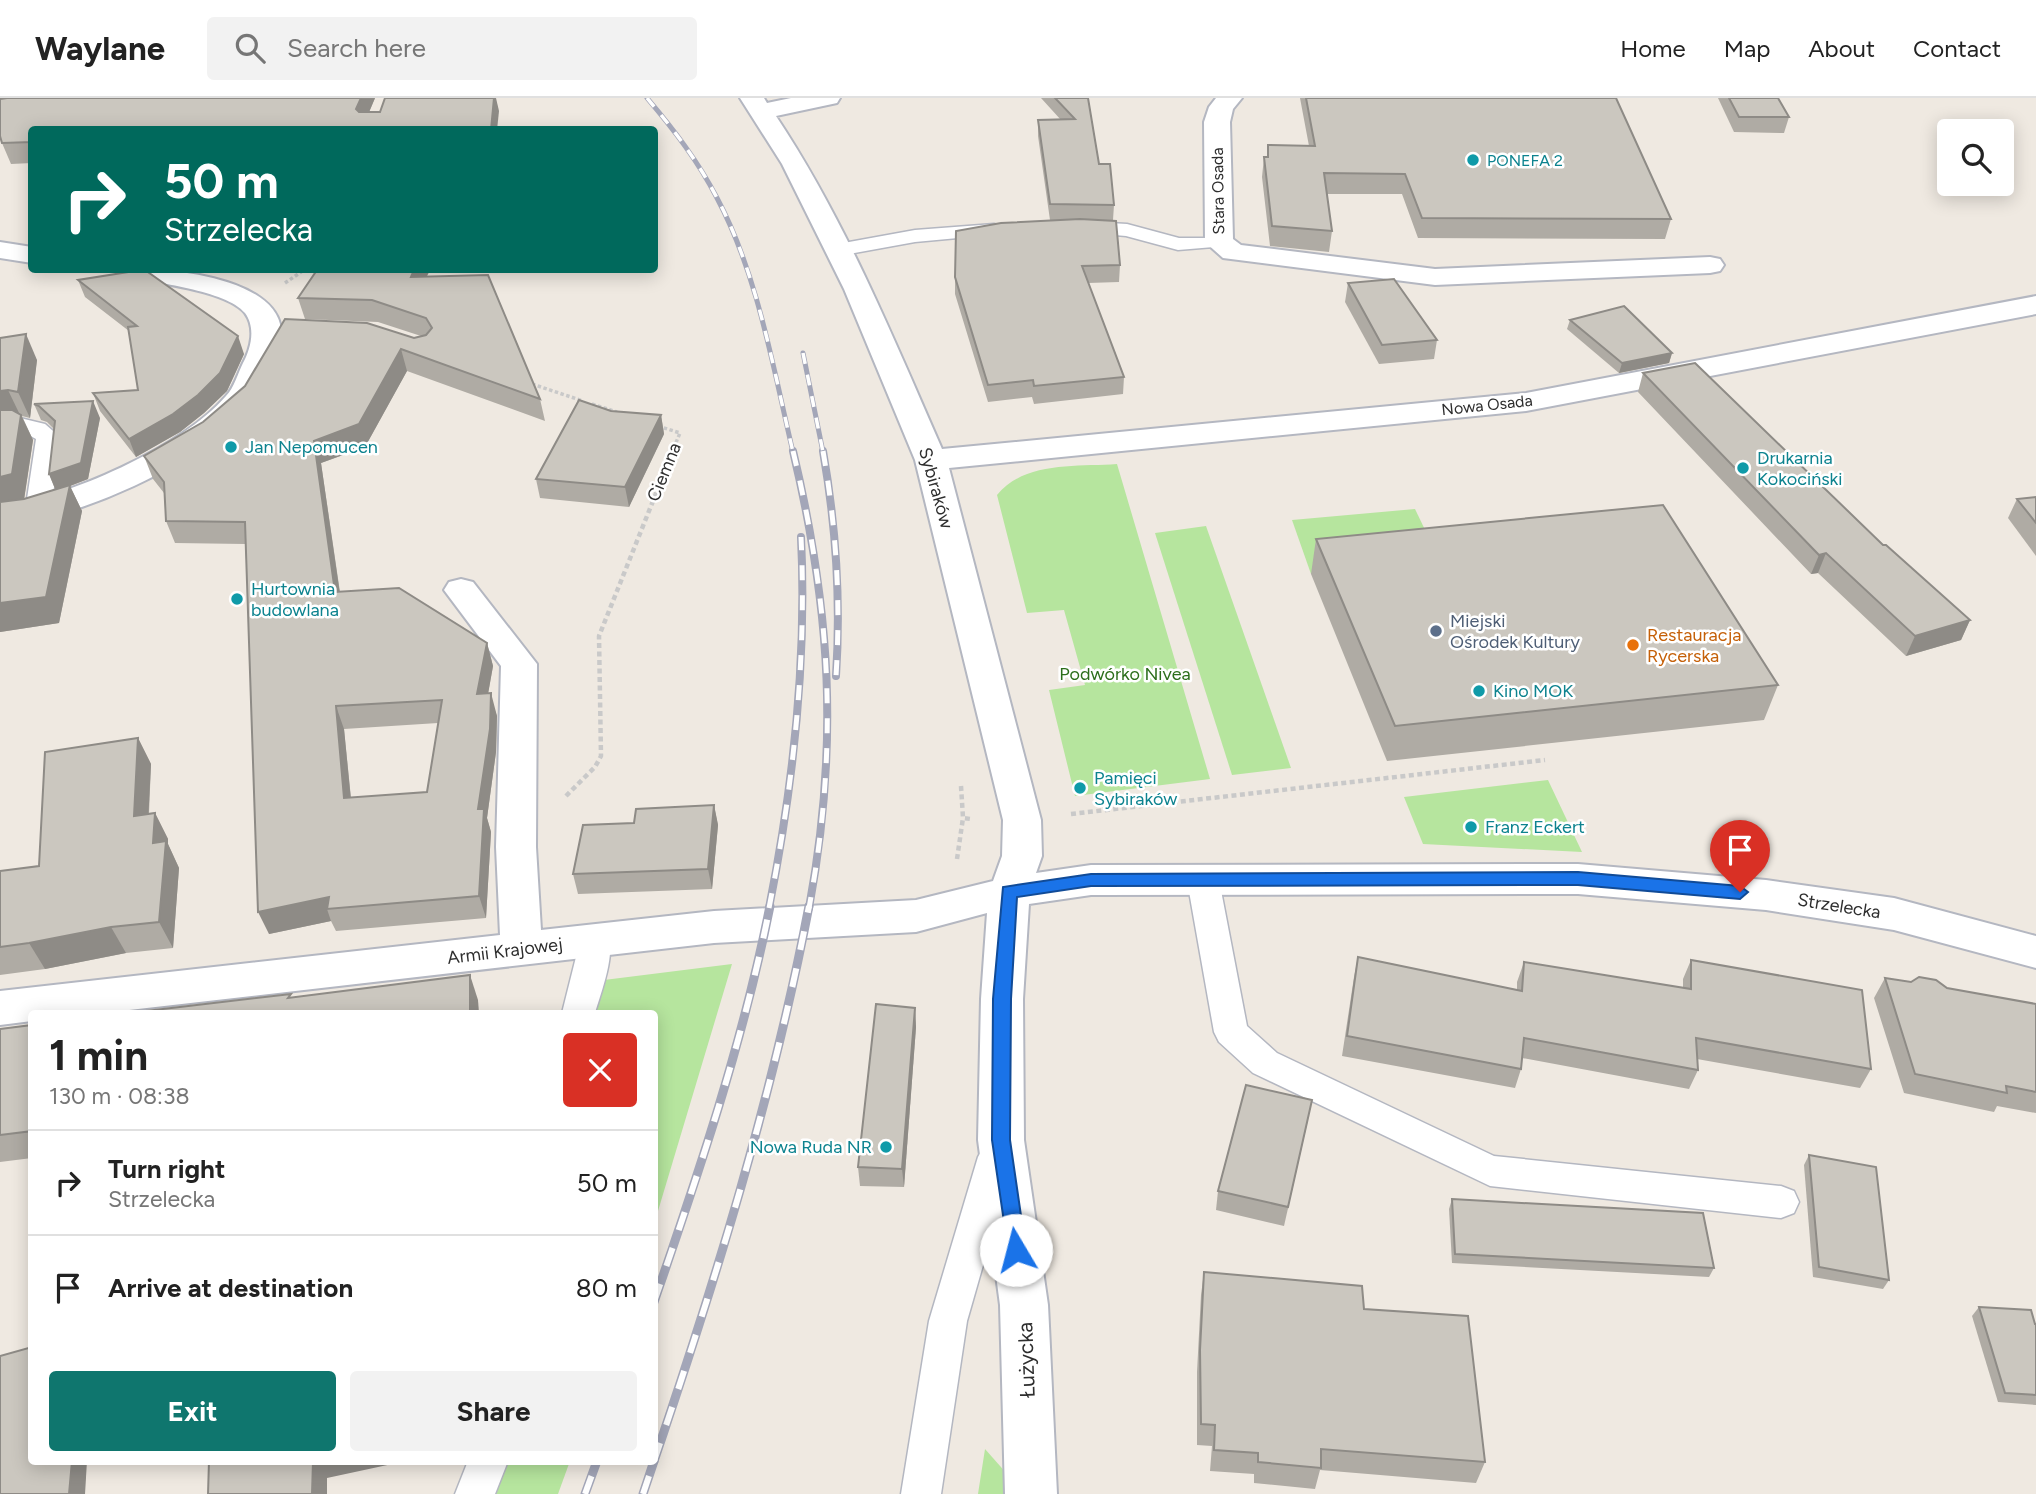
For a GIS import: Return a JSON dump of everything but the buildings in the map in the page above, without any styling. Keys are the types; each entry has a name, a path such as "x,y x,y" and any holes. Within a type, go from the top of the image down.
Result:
{"street":[{"path":"757,105 828,98"},
{"name":"Stara Osada","path":"1219,242 1217,122 1221,107 1230,98"},
{"name":"Sybiraków","path":"757,105 795,164 858,289 931,460 1022,820 1022,856 1009,892"},
{"path":"1219,242 1233,252 1263,257 1435,277 1710,265"},
{"path":"0,250 28,254"},
{"path":"0,519 38,512 113,482 186,446 240,400 263,354 280,329 256,307 230,290 148,273"},
{"name":"Nowa Osada","path":"931,460 1526,402 2036,305"},
{"path":"461,590 519,664 516,846 522,950"},
{"name":"Strzelecka","path":"1009,892 1091,880 1578,878 1753,893 1894,914 2036,953"},
{"name":"Armii Krajowej","path":"0,1008 714,928 916,916 1009,892"},
{"name":"Łużycka","path":"1009,892 1002,999 1001,1140 1024,1305 1031,1494"}],"lane":[{"name":"Stara Osada","path":"1054,228 1127,230 1178,244 1219,242"},
{"path":"838,250 915,236 1016,229"},
{"path":"0,427 21,425 39,428 48,437 38,512"},
{"path":"1203,880 1231,1032 1265,1063 1490,1171 1781,1202"},
{"path":"579,1010 596,941"},
{"path":"921,1494 948,1321 1001,1140"},
{"path":"475,1494 486,1465"}],"path":[{"path":"276,290 300,273"},
{"path":"525,382 628,416"},
{"name":"Ciemna","path":"516,846 595,767 601,756 599,636 680,433 654,425"},
{"path":"1022,820 1545,760"}],"green space":[{"name":"Podwórko Nivea","path":"1117,464 1210,779 1075,796 1049,690 1085,685 1064,610 1027,613 997,495 1022,476 1036,471 1068,466"},
{"path":"1415,509 1440,561 1311,574 1292,520"},
{"path":"1206,526 1291,768 1232,775 1155,533"},
{"path":"1548,780 1582,852 1423,844 1404,797"},
{"path":"732,964 658,1211 658,1010 579,1010 588,982"},
{"path":"985,1449 1025,1494 978,1494"},
{"path":"486,1465 569,1465 558,1494 475,1494"}],"railway":[{"path":"647,98 694,159 710,184 731,228 763,322 793,452"},
{"path":"803,353 823,452"},
{"path":"793,451 816,567 826,678 824,790 809,908"},
{"path":"823,451 836,563 836,676"},
{"path":"769,908 785,816 800,677 801,537"},
{"path":"658,1290 733,1057 770,906"},
{"path":"658,1449 741,1186 778,1047 809,906"},
{"path":"585,1494 596,1465"},
{"path":"643,1494 653,1465"}],"place":[{"name":"PONEFA 2","path":"1473,160"},
{"name":"Jan Nepomucen","path":"231,447"},
{"name":"Drukarnia Kokociński","path":"1743,468"},
{"name":"Hurtownia budowlana","path":"237,599"},
{"name":"Miejski Ośrodek Kultury","path":"1436,631"},
{"name":"Restauracja Rycerska","path":"1633,645"},
{"name":"Kino MOK","path":"1479,691"},
{"name":"Pamięci Sybiraków","path":"1080,788"},
{"name":"Franz Eckert","path":"1471,827"},
{"name":"Nowa Ruda NR","path":"886,1147"}],"route":[{"path":"1016,1250 1001,1140 1002,999 1009,892 1091,880 1422,878 1578,878 1740,892"}]}
